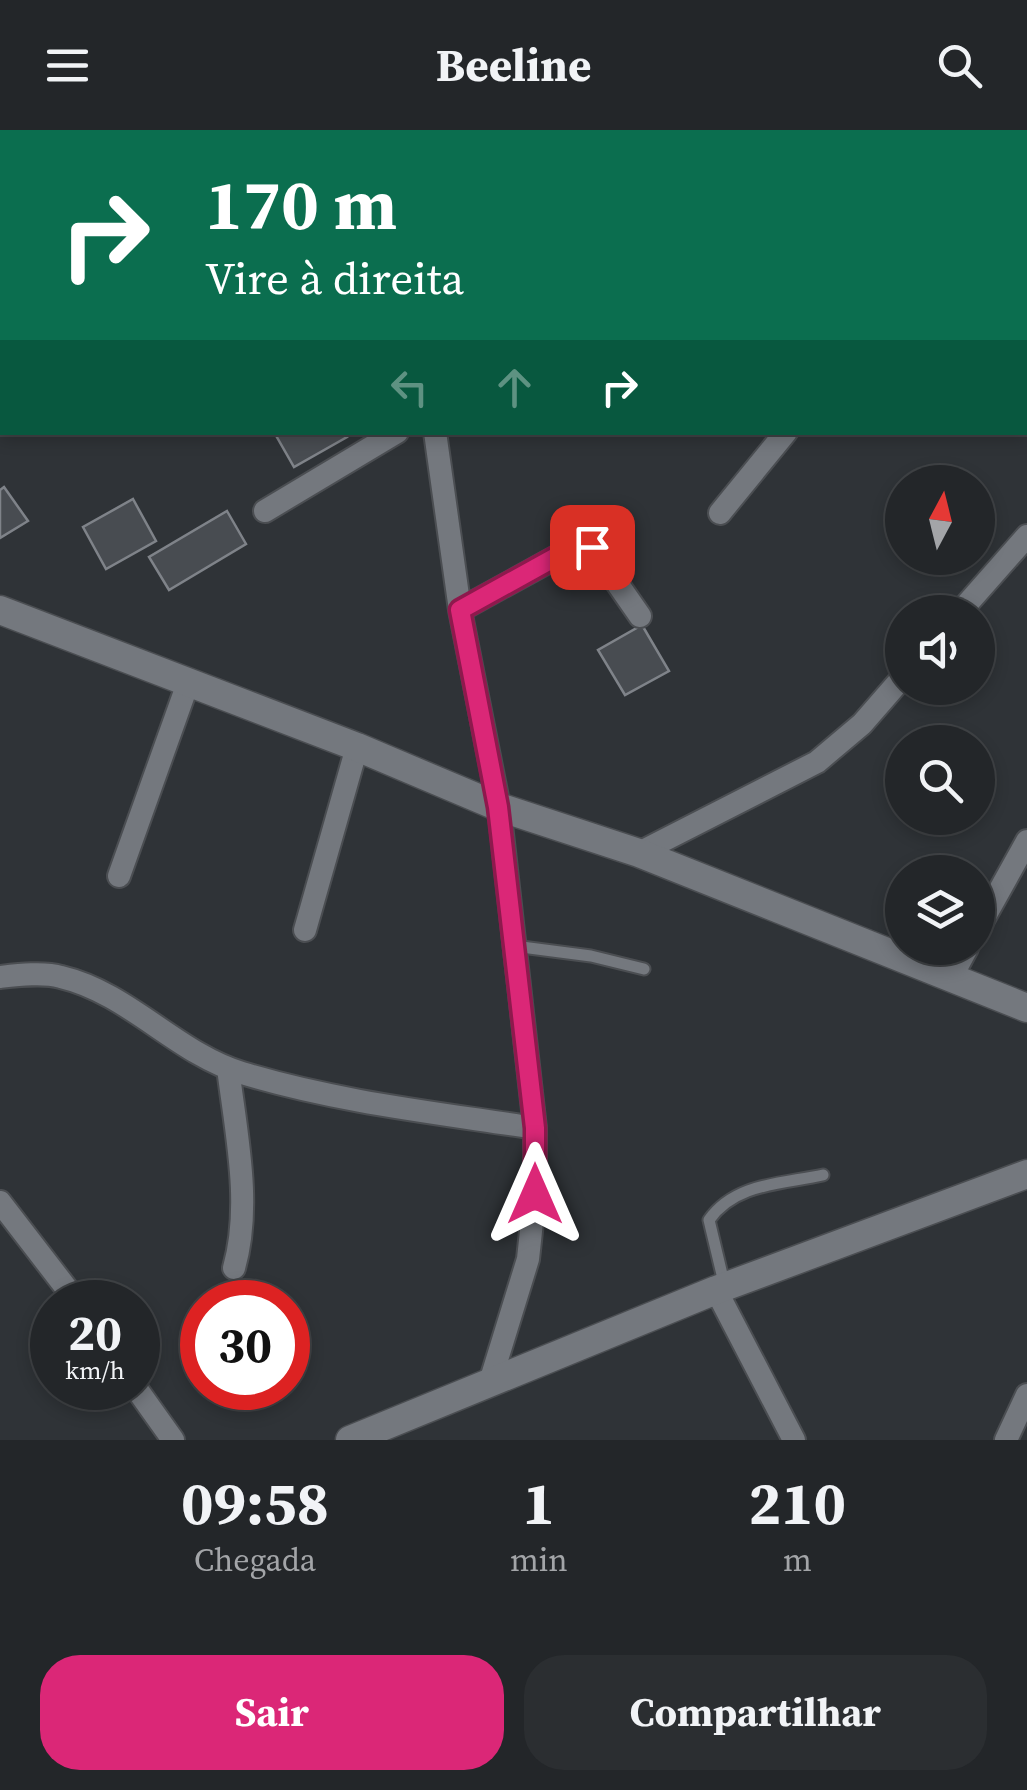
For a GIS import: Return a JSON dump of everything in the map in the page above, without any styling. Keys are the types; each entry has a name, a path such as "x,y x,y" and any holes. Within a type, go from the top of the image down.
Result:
{"street":[{"path":"266,511 392,435"},
{"path":"435,435 460,610 498,807 535,1128 535,1194 528,1258 491,1380"},
{"path":"720,513 784,435"},
{"path":"975,595 1027,536"},
{"path":"460,610 572,548 592,547 640,616"},
{"path":"0,610 498,807 640,853 1027,1008"},
{"path":"119,876 188,684"},
{"path":"640,853 817,762 862,724 885,698"},
{"path":"305,930 356,748"},
{"path":"995,898 1027,840"},
{"path":"952,976 958,965"},
{"path":"1,974 59,976 108,995 204,1059 228,1068 327,1094 535,1128"},
{"path":"228,1068 241,1195 239,1249 234,1268"},
{"path":"350,1440 720,1288 1027,1174"},
{"path":"0,1202 60,1280"},
{"path":"720,1288 794,1440"},
{"path":"1006,1440 1027,1395"},
{"path":"152,1410 173,1440"}],"lane":[{"path":"514,946 591,956 644,969"},
{"path":"720,1288 709,1220 722,1202 735,1194 823,1175"}],"building":[{"path":"276,435 347,437 294,467"},
{"path":"4,487 28,521 0,538 0,490"},
{"path":"133,499 156,541 106,569 83,527"},
{"path":"227,511 246,544 169,590 149,557"},
{"path":"642,625 669,671 625,695 598,650"}],"route":[{"path":"535,1194 535,1128 498,807 460,610 572,548 592,547"}]}
